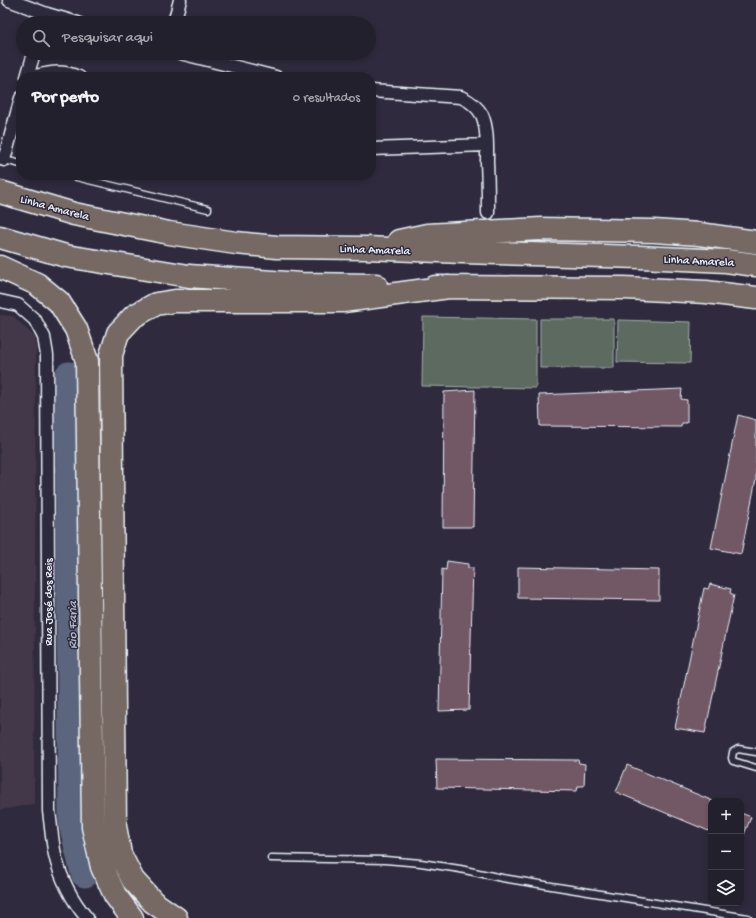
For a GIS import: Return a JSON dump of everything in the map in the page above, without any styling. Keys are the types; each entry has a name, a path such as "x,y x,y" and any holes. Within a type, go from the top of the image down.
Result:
{"highway":[{"name":"Linha Amarela","path":"0,192 74,214 177,234 236,243 277,247 366,248 640,257 756,264"},
{"path":"366,248 427,235 541,229 654,231 699,234 756,242"},
{"path":"0,237 66,256 188,276 300,284 624,288 706,292 756,298"},
{"path":"0,267 37,284 59,302 76,329 86,361 93,827 102,867 115,895 132,918"},
{"path":"176,918 153,902 133,880 120,854 115,826 111,354 118,333 134,316 156,304 175,302 343,301 455,287"},
{"path":"90,593 113,594"}],"street":[{"path":"9,0 41,16"},
{"path":"176,16 180,0"},
{"path":"28,72 32,60"},
{"path":"208,60 256,72"},
{"path":"54,72 65,72"},
{"path":"376,91 461,97 476,106 485,122 487,145 488,213"},
{"path":"2,159 16,114"},
{"path":"376,149 487,145"},
{"name":"Rua José dos Reis","path":"0,301 18,305 35,320 44,337 47,355 49,811 55,855 65,883 80,910 87,918"}],"lane":[{"path":"2,159 16,163"},
{"path":"89,180 208,209"},
{"path":"756,752 738,749 734,752 732,758 733,761 756,768"},
{"path":"271,858 385,860 421,863 460,869 502,878 748,918"}],"shaded area":[{"path":"0,315 13,316 36,338 34,804 0,810"}],"green space":[{"path":"423,317 536,319 536,388 422,386"},
{"path":"540,319 614,319 614,368 540,368"},
{"path":"618,320 691,322 690,363 617,362"}],"building":[{"path":"682,389 681,399 687,400 687,423 682,423 681,427 540,426 539,395"},
{"path":"475,390 473,527 443,527 444,392"},
{"path":"738,415 756,420 756,479 741,554 711,548"},
{"path":"447,561 468,564 468,568 473,568 469,710 439,711 442,569 446,570"},
{"path":"518,567 659,570 659,600 518,598"},
{"path":"710,584 731,589 730,593 734,595 705,733 675,728 704,588 708,589"},
{"path":"436,759 578,760 579,763 585,764 584,786 578,786 577,791 437,788"},
{"path":"627,765 708,799 708,831 616,792"},
{"path":"744,814 751,817 744,834"}],"waterway":[{"name":"Rio Faria","path":"69,376 73,823 85,873"}]}
